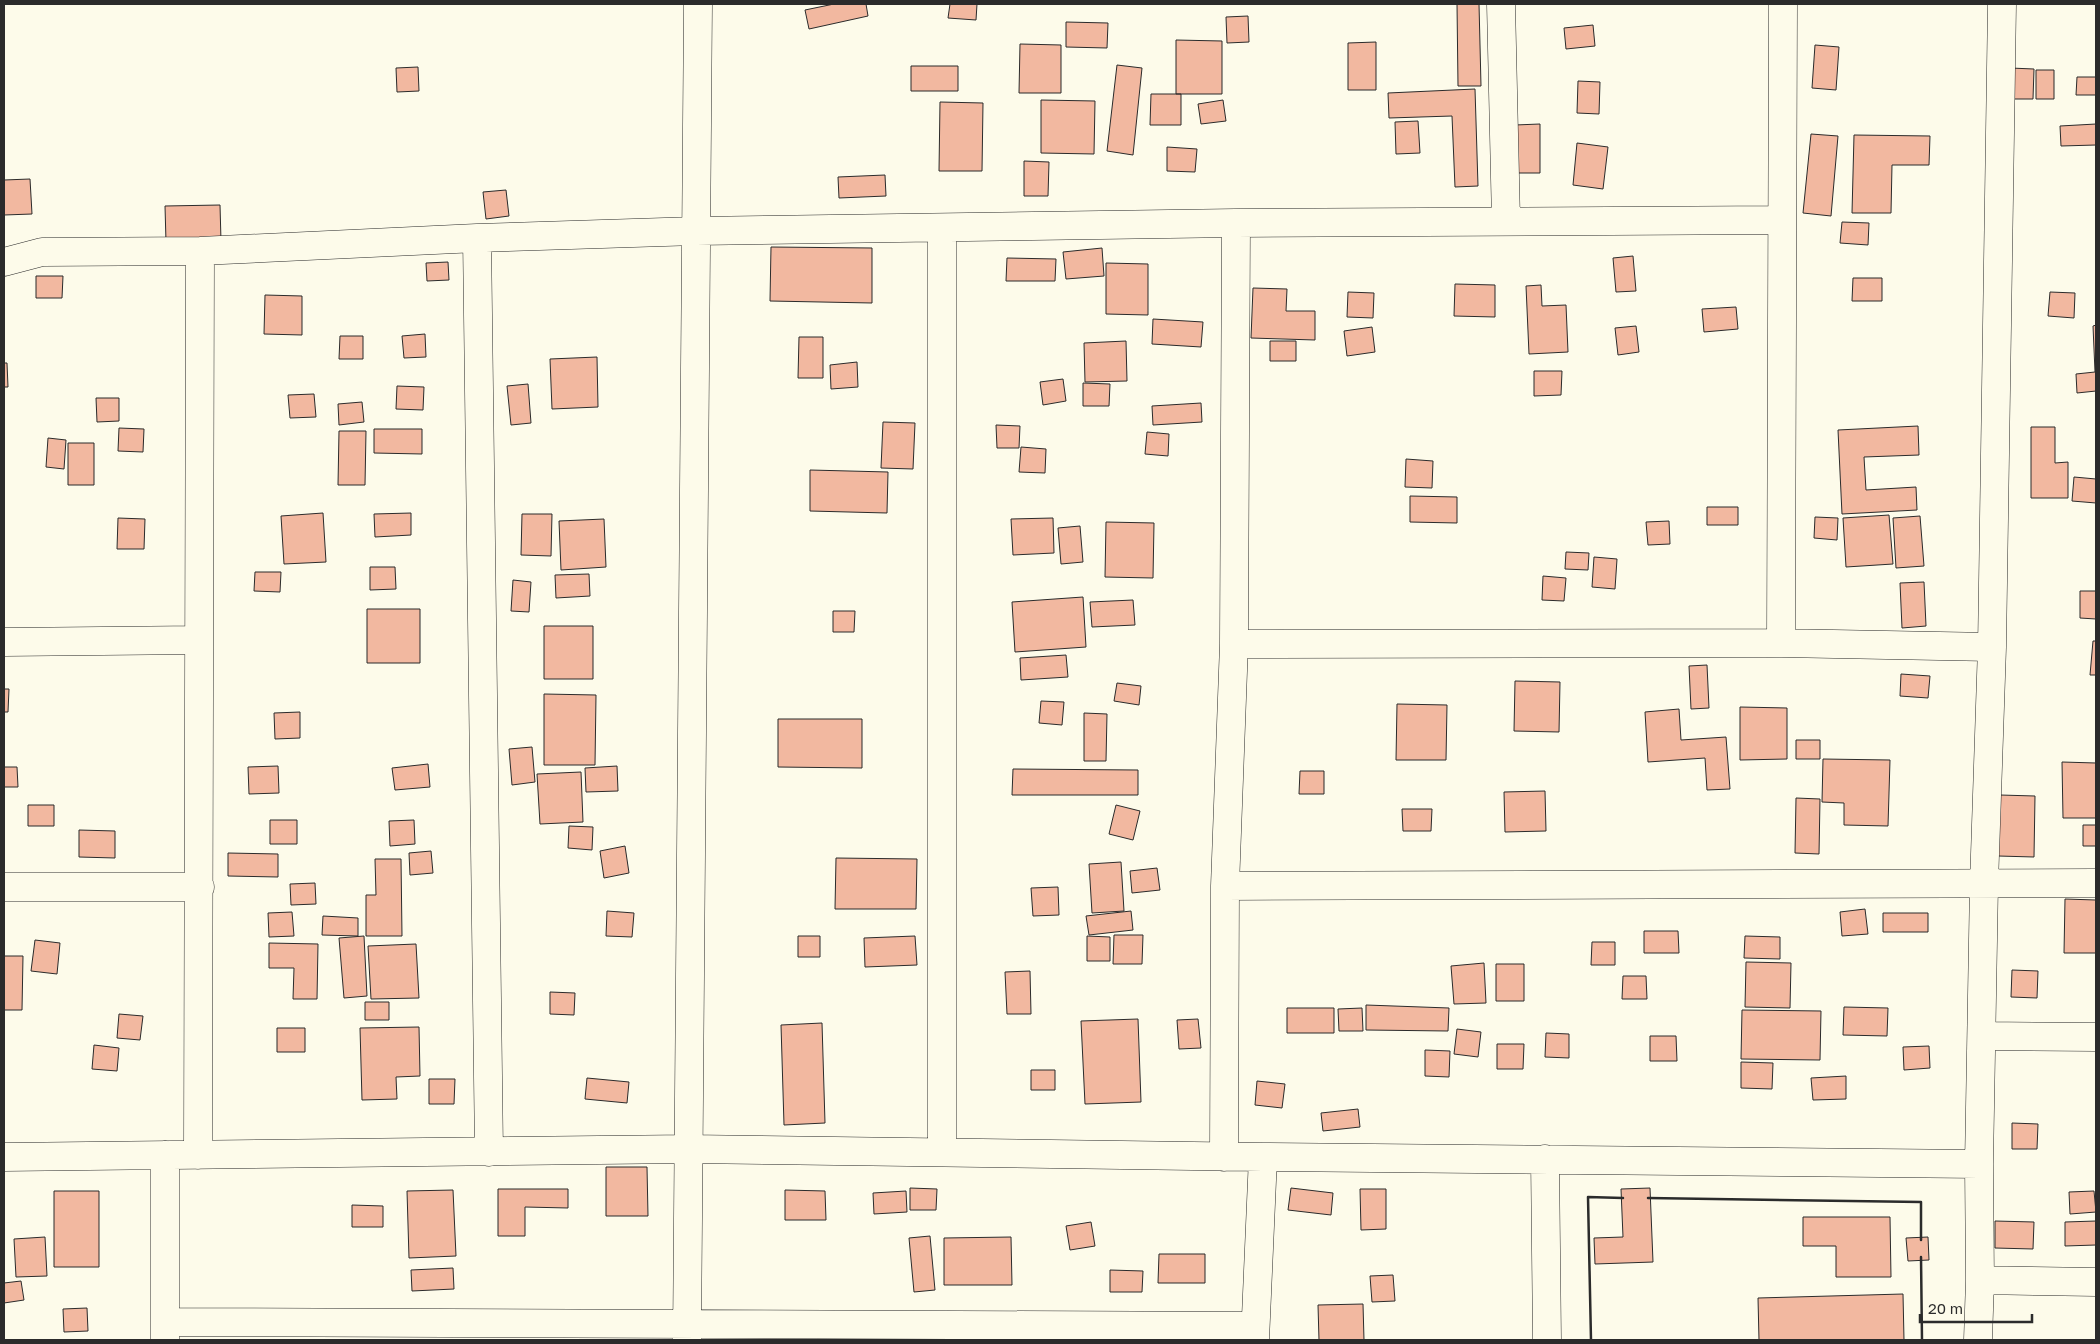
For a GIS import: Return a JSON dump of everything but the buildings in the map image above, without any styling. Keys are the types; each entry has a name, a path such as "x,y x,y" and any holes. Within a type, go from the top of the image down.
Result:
{"street":[{"path":"688,1332 698,4"},
{"path":"1501,4 1506,221"},
{"path":"1781,643 1783,4"},
{"path":"1978,1340 1984,884 1992,647 2002,4"},
{"path":"4,262 42,252 200,251 477,238 696,231 1236,223 1781,220"},
{"path":"1224,1157 1225,886 1234,644 1236,223"},
{"path":"942,228 942,1152"},
{"path":"477,238 489,1152"},
{"path":"198,1155 200,251"},
{"path":"4,642 198,640"},
{"path":"1234,644 1781,643 1992,647"},
{"path":"1225,886 2096,883"},
{"path":"4,887 200,887"},
{"path":"1982,1036 2096,1037"},
{"path":"4,1157 689,1149 1262,1158 1979,1164"},
{"path":"165,1155 165,1331 1255,1333 1262,1158"},
{"path":"1545,1159 1546,1340"},
{"path":"1980,1280 2096,1282"}],"wall":[{"path":"1591,1340 1588,1197 1623,1198"},
{"path":"1648,1198 1921,1202 1921,1240"},
{"path":"1921,1257 1922,1340"}]}
